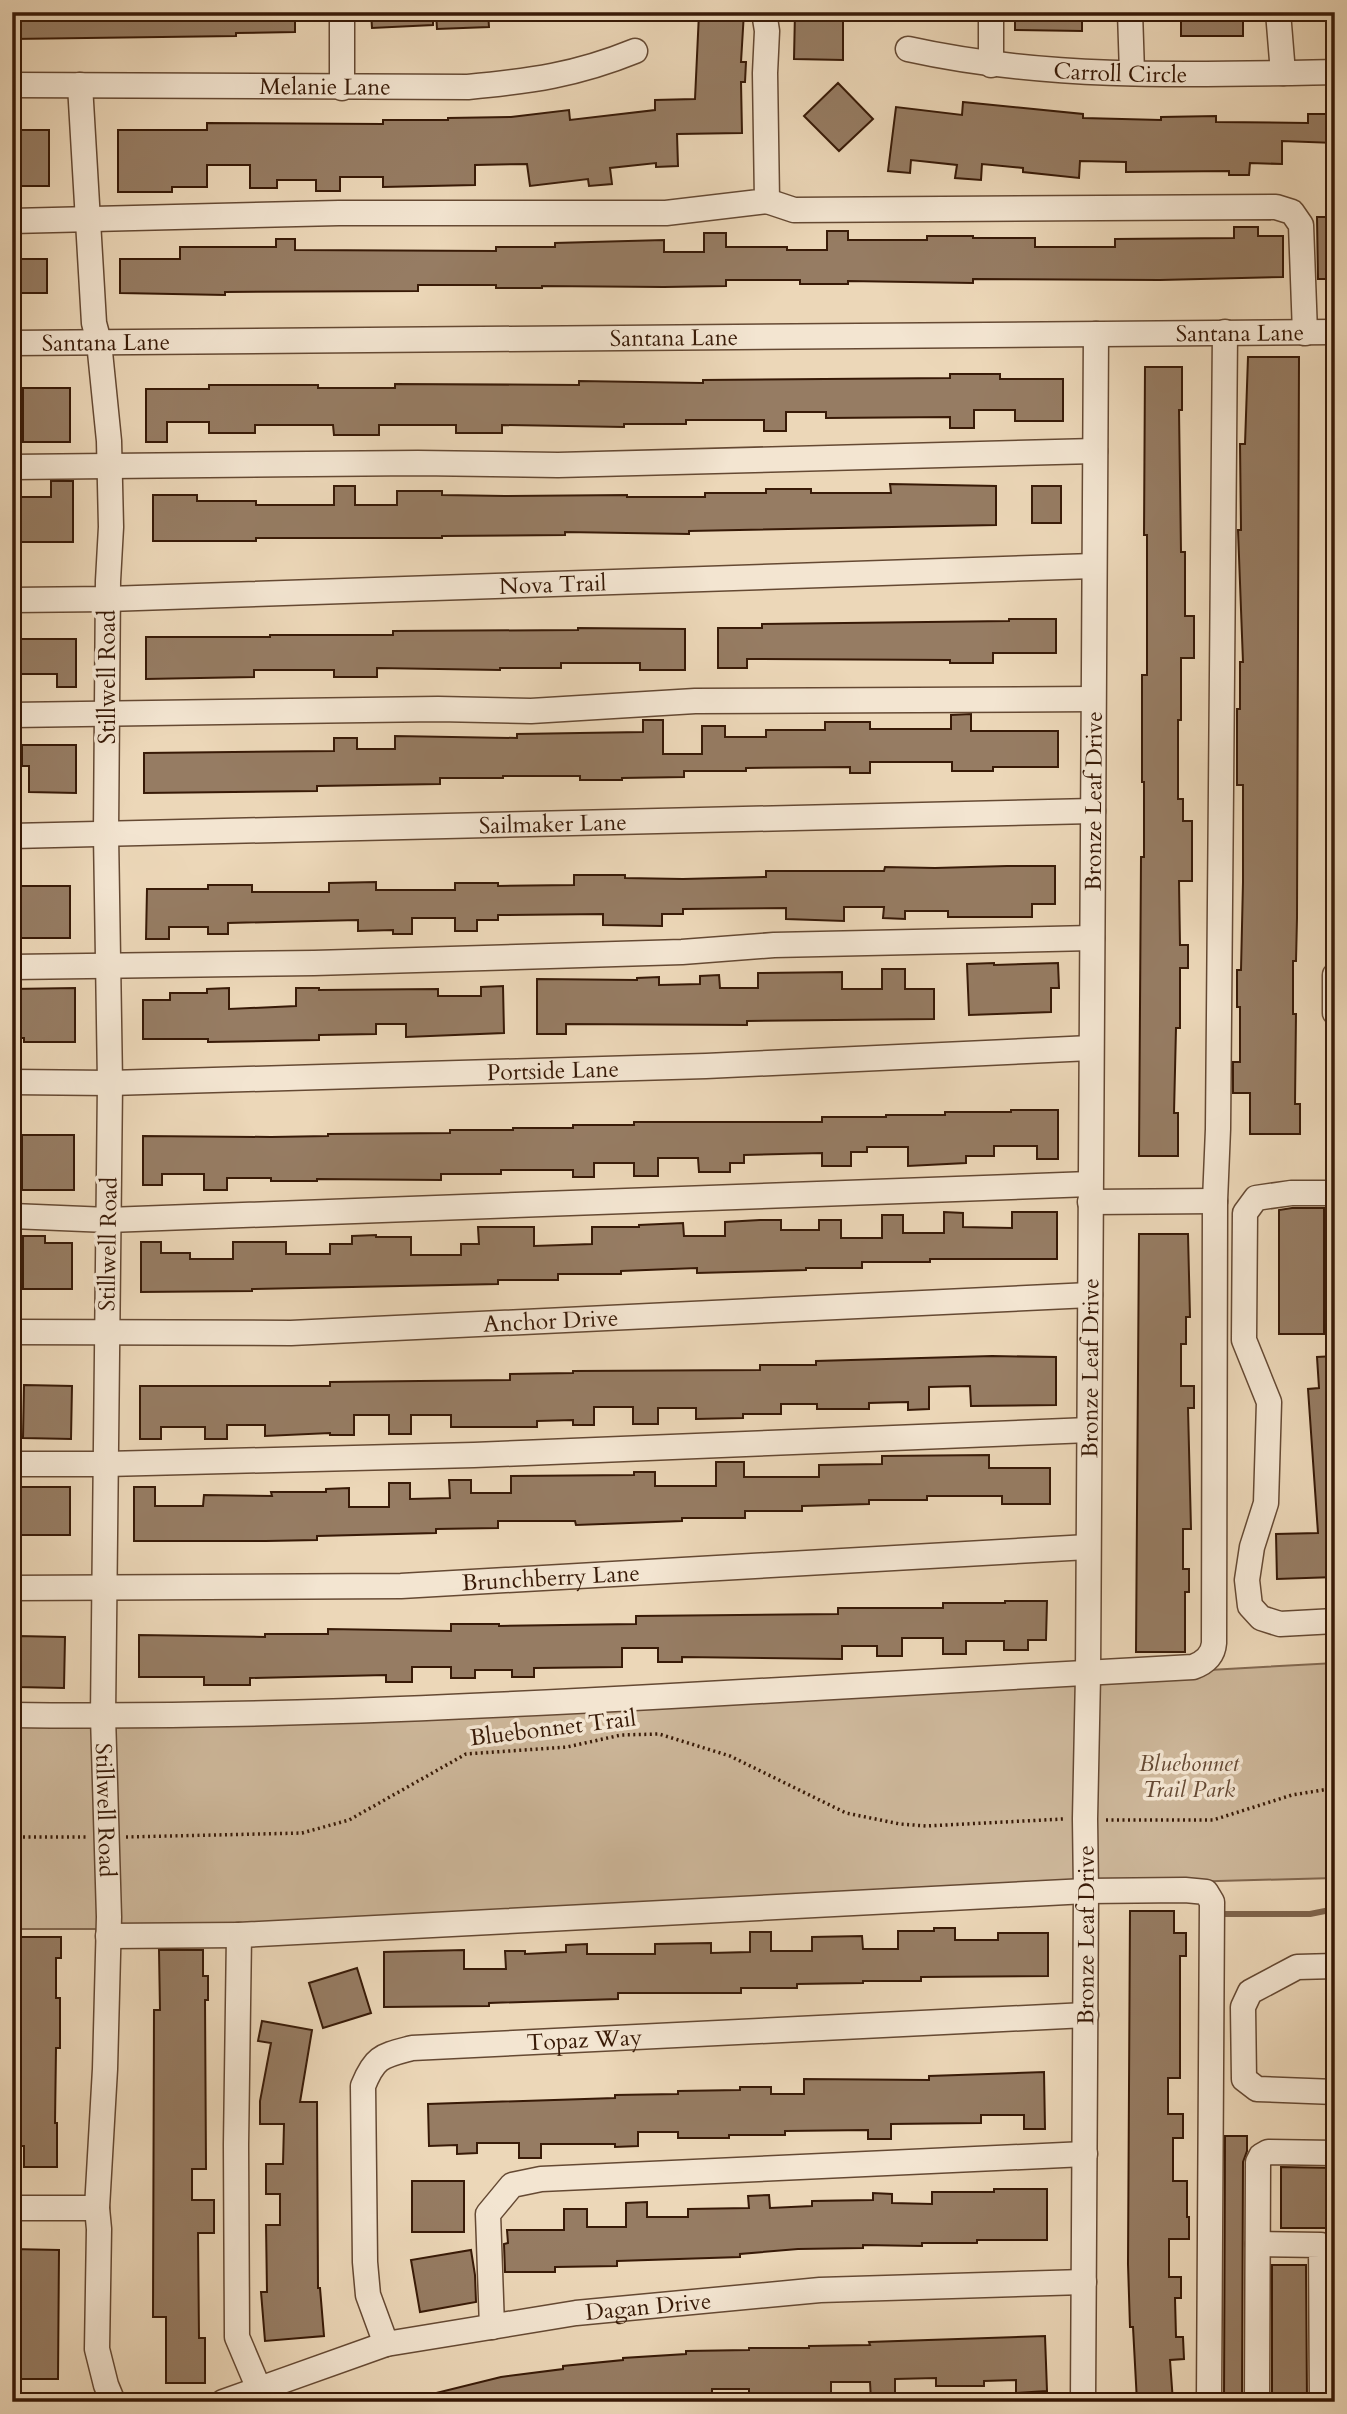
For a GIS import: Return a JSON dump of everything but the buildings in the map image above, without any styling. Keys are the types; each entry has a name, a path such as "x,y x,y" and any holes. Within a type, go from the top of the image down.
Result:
{"street":[{"path":"342,12 342,88"},
{"path":"764,12 767,32 767,201"},
{"path":"991,12 991,65"},
{"path":"1130,12 1132,73"},
{"path":"1278,12 1283,73"},
{"name":"Carroll Circle","path":"908,49 991,65 1060,71 1335,72"},
{"name":"Melanie Lane","path":"12,85 468,87 532,81 603,63 635,51"},
{"name":"Stillwell Road","path":"80,85 94,323 99,342 109,441 111,527 106,834 110,1083 103,1716 108,1936 97,2208 97,2349 113,2402"},
{"path":"12,222 339,213 666,213 767,201 794,211 1276,207 1292,212 1301,225 1305,332"},
{"path":"12,1715 103,1716 463,1707 1088,1675 1193,1667 1206,1660 1213,1650 1225,332"},
{"name":"Santana Lane","path":"12,343 1335,332"},
{"name":"Bronze Leaf Drive","path":"1083,2402 1096,334"},
{"path":"12,467 418,463 558,465 1095,451"},
{"name":"Nova Trail","path":"12,600 108,600 1094,566"},
{"path":"12,715 438,709 531,711 695,701 1093,699"},
{"name":"Sailmaker Lane","path":"12,836 1093,811"},
{"path":"12,967 682,952 774,945 1092,938"},
{"path":"1335,975 1335,1013"},
{"name":"Portside Lane","path":"12,1082 110,1083 706,1066 1091,1048"},
{"path":"12,1216 108,1220 1090,1193 1215,1201"},
{"path":"1335,1193 1291,1193 1256,1198 1245,1213 1244,1340 1269,1402 1266,1503 1252,1547 1247,1580 1250,1606 1261,1618 1280,1624 1335,1621"},
{"name":"Anchor Drive","path":"12,1332 291,1333 1090,1295"},
{"path":"12,1464 474,1455 1089,1430"},
{"name":"Brunchberry Lane","path":"12,1588 401,1586 1088,1547"},
{"path":"108,1936 239,1935 1086,1891 1206,1892 1211,1898 1209,2402"},
{"path":"239,1935 237,2337 259,2389"},
{"path":"1335,1966 1297,1967 1250,1993 1243,2007 1244,2079 1257,2089 1335,2092"},
{"name":"Topaz Way","path":"386,2344 368,2295 365,2262 363,2087 370,2069 379,2057 412,2048 439,2046 1086,2015"},
{"path":"1257,2402 1258,2162 1261,2156 1268,2152 1335,2153"},
{"path":"492,2327 488,2214 512,2185 541,2179 1085,2154"},
{"path":"12,2208 97,2208"},
{"path":"1258,2244 1328,2245 1322,2402"},
{"name":"Dagan Drive","path":"223,2402 386,2344 576,2313 820,2290 1084,2282"}],"path":[{"name":"Bluebonnet Trail","path":"122,1838 302,1833 349,1821 466,1754 567,1747 634,1734 659,1734 730,1756 846,1813 900,1824 926,1826 1072,1819"},
{"path":"1100,1819 1213,1819 1292,1795 1335,1788"},
{"path":"12,1837 93,1837"}],"green space":[{"name":"Bluebonnet Trail Park","path":"1335,1663 1335,1878 1218,1881 246,1929 12,1929 12,1720 204,1726"}],"waterway":[{"path":"1225,1914 1310,1914 1335,1909"}]}
